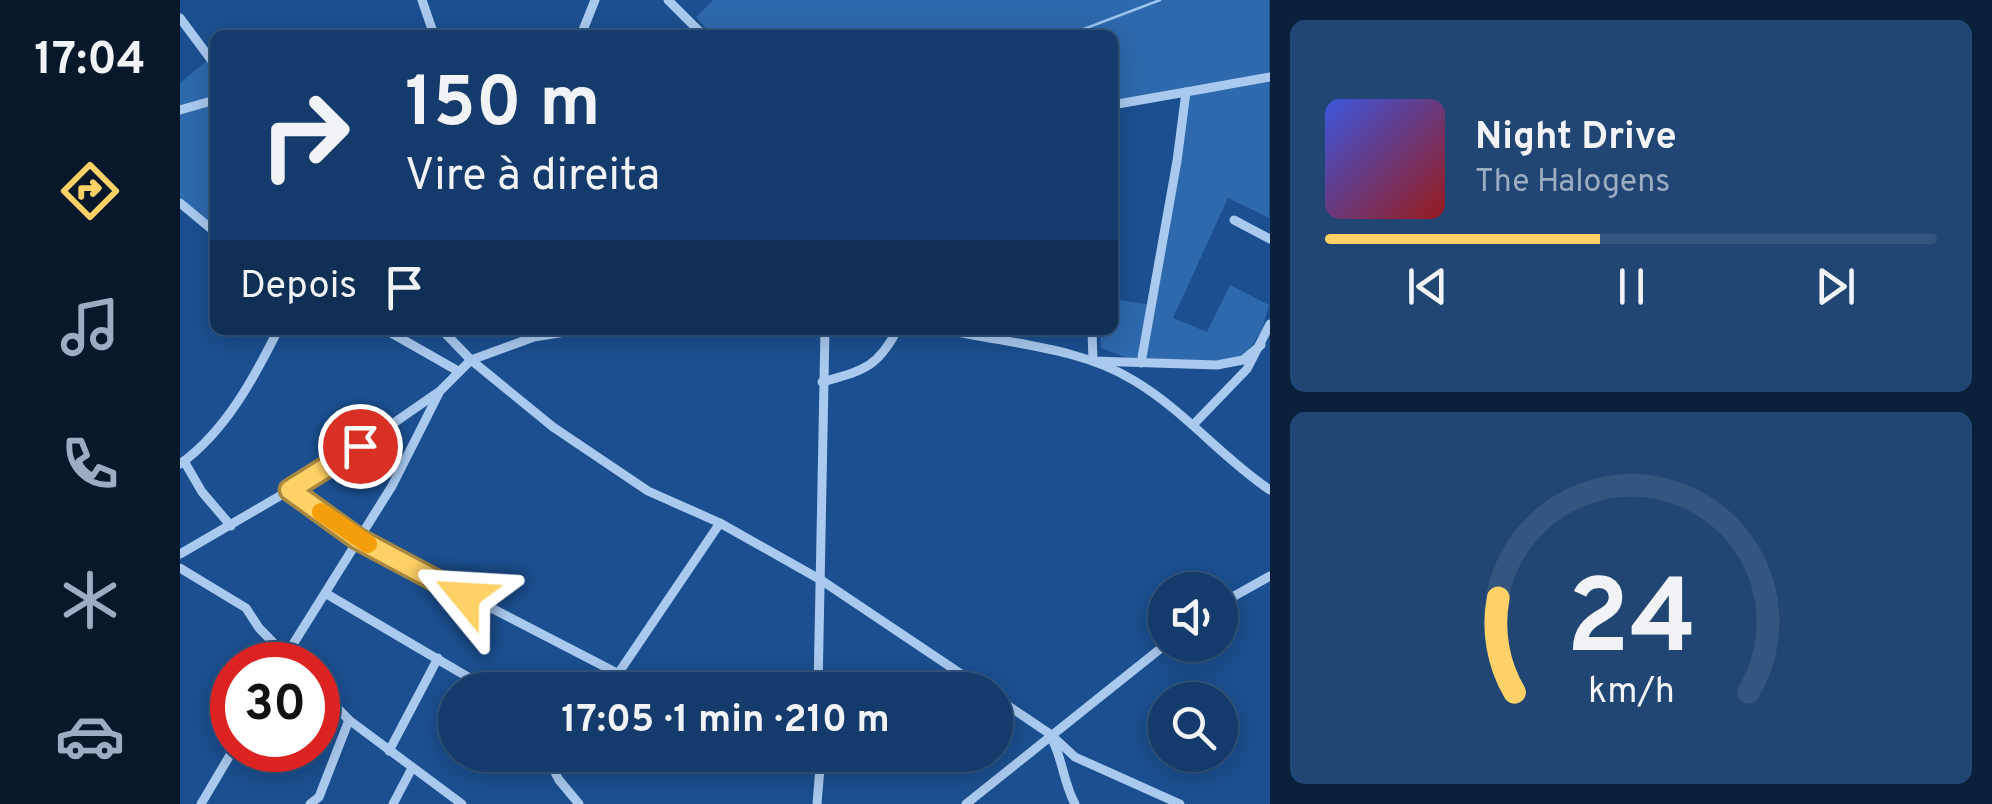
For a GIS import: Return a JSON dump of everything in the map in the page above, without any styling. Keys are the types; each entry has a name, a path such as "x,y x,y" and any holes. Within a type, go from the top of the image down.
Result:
{"street":[{"path":"422,0 432,30"},
{"path":"583,30 595,0"},
{"path":"668,0 698,30"},
{"path":"180,18 210,58"},
{"path":"1118,104 1270,76"},
{"path":"1141,362 1186,92"},
{"path":"180,110 210,101"},
{"path":"180,203 210,228"},
{"path":"1234,220 1270,239"},
{"path":"1193,424 1247,369 1270,324"},
{"path":"230,526 182,462 225,418 275,335"},
{"path":"395,335 458,370"},
{"path":"447,335 470,360 553,427 648,491 720,523 821,580 958,672"},
{"path":"294,642 392,486 440,391 470,360 547,335"},
{"path":"818,672 825,335"},
{"path":"822,382 866,370 896,335"},
{"path":"973,335 1093,360 1217,365 1243,360 1261,345"},
{"path":"1092,335 1093,360"},
{"path":"1093,360 1134,380 1193,424 1236,467 1270,490"},
{"path":"180,554 290,490 440,391"},
{"path":"290,490 358,539 613,672"},
{"path":"618,672 678,590 720,523"},
{"path":"180,568 246,608 269,642"},
{"path":"1238,594 1270,576"},
{"path":"325,593 461,672"},
{"path":"389,751 438,658"},
{"path":"966,804 1148,658"},
{"path":"1013,709 1075,756 1180,804"},
{"path":"340,711 462,804"},
{"path":"310,804 324,784 348,720"},
{"path":"1050,734 1062,758 1065,782 1075,804"},
{"path":"393,804 412,768"},
{"path":"201,804 220,772"},
{"path":"556,772 579,804"},
{"path":"817,804 820,772"}],"shaded area":[{"path":"713,0 1269,0 1269,218 1228,198 1173,318 1207,332 1230,285 1269,305 1262,330 1242,355 1225,360 1141,363 1101,348 1100,335 1118,335 1118,300 1151,305 1185,93 1118,104 1118,30 708,30 696,17"},
{"path":"210,58 210,228 180,203 180,83"}],"waterway":[{"path":"1081,30 1160,0"}],"slow traffic":[{"path":"321,512 368,544"}],"route":[{"path":"360,446 290,490 358,539 465,596"}]}
